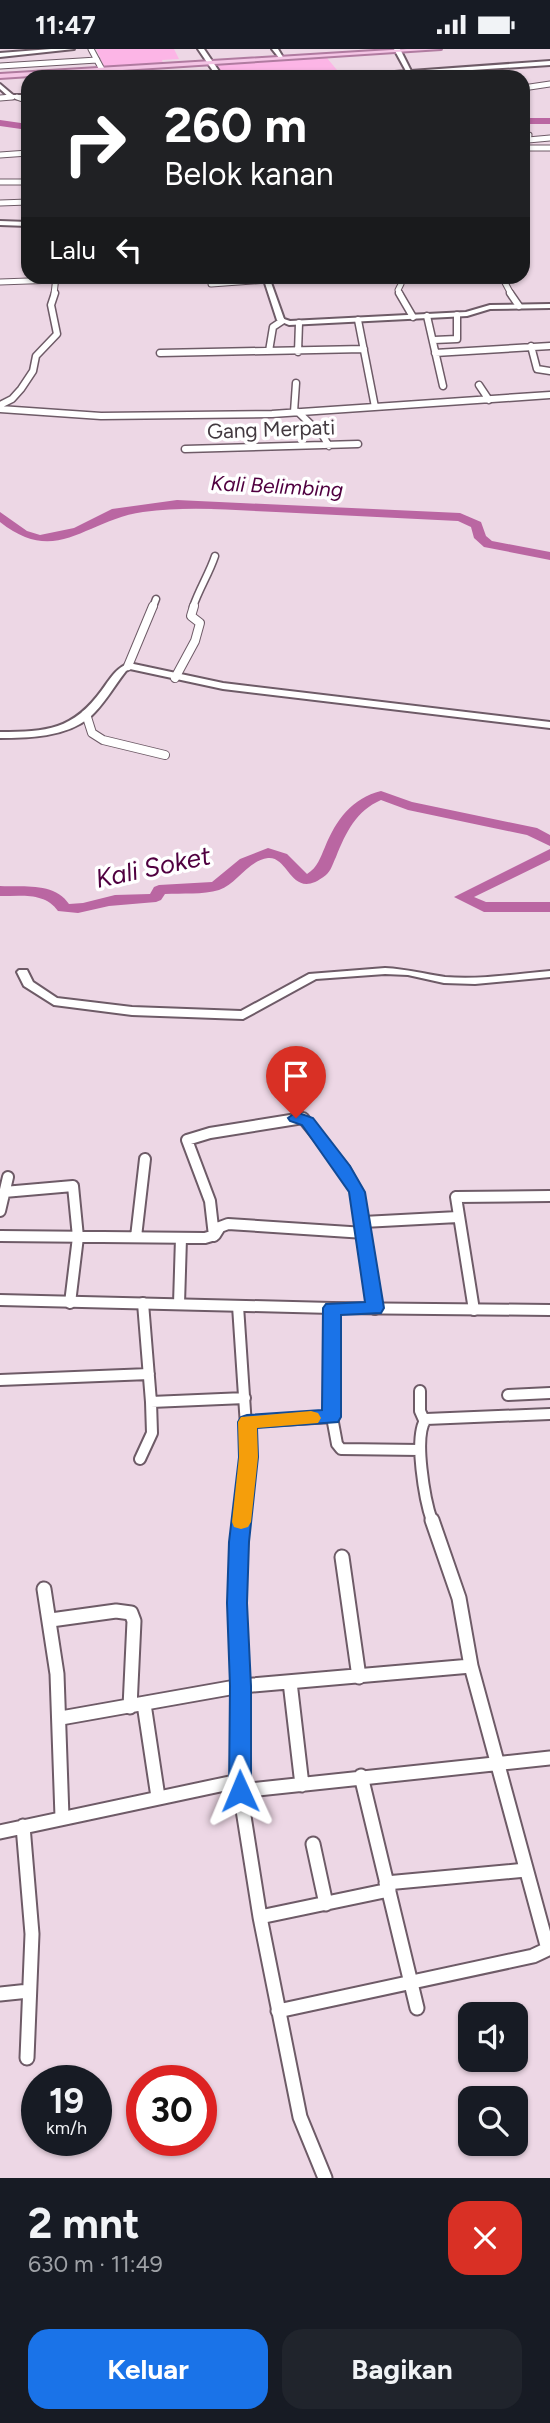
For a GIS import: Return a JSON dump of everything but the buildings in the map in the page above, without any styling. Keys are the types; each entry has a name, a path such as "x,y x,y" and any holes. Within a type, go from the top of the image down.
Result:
{"main road":[{"path":"147,70 282,58 438,49"},
{"path":"0,76 21,76"}],"street":[{"path":"0,55 15,51 71,49"},
{"path":"92,49 102,70"},
{"path":"201,49 215,70"},
{"path":"275,49 282,58"},
{"path":"398,50 412,70"},
{"path":"0,66 97,60"},
{"path":"459,70 549,64"},
{"path":"530,87 550,84"},
{"path":"0,86 15,97"},
{"path":"0,98 21,98"},
{"path":"530,140 550,138"},
{"path":"530,148 550,148"},
{"path":"0,155 21,154"},
{"path":"0,182 21,182"},
{"path":"0,203 21,202"},
{"path":"0,223 21,224"},
{"path":"0,282 21,280"},
{"path":"0,407 21,389 33,371 36,356 57,334 51,305 55,284"},
{"path":"268,284 282,321"},
{"path":"400,284 398,290 413,317"},
{"path":"504,284 519,306"},
{"path":"269,351 273,327 282,321 299,323 457,315 490,307 550,306"},
{"path":"434,340 457,339 457,315"},
{"path":"427,316 443,387"},
{"path":"358,320 375,407"},
{"path":"298,352 299,323"},
{"path":"531,346 537,369 550,372"},
{"path":"435,353 550,346"},
{"path":"160,353 364,349"},
{"path":"296,383 296,412 323,436 329,446"},
{"path":"479,385 489,400"},
{"path":"0,407 101,416 296,412 550,395"},
{"name":"Gang Merpati","path":"185,449 358,443"},
{"path":"175,678 198,634 200,623 191,616 198,591 204,584 215,556"},
{"path":"0,735 48,731 77,721 86,714 106,688 128,667 156,599"},
{"path":"128,667 175,678 350,703 550,725"},
{"path":"86,714 92,733 103,740 165,755"},
{"path":"23,972 28,984 54,1001 132,1011 243,1015 313,976 385,971 408,972 444,980 475,981 550,974"},
{"path":"214,1236 210,1201 188,1139 299,1117 307,1122 357,1192 375,1308"},
{"path":"136,1237 145,1159"},
{"path":"0,1211 8,1177"},
{"path":"4,1192 72,1185 77,1209 78,1237 70,1303"},
{"path":"474,1310 456,1197 550,1196"},
{"path":"214,1236 220,1227 228,1224 364,1228 458,1217"},
{"path":"0,1236 214,1236"},
{"path":"179,1304 181,1238"},
{"path":"0,1300 550,1310"},
{"path":"140,1459 152,1433 143,1303"},
{"path":"238,1306 248,1457 237,1603 241,1686 240,1786 260,1917 300,2117 325,2178"},
{"path":"332,1308 332,1417 337,1444 341,1449 420,1450"},
{"path":"0,1380 149,1374"},
{"path":"278,2011 546,1951 548,1942 471,1666 459,1598 429,1512 420,1450 424,1420 420,1411 420,1391"},
{"path":"508,1395 550,1393"},
{"path":"151,1402 245,1398"},
{"path":"424,1420 550,1414"},
{"path":"247,1422 332,1417"},
{"path":"342,1557 359,1677"},
{"path":"44,1589 51,1620 61,1718 62,1817"},
{"path":"51,1620 116,1611 131,1613 134,1621 137,1705 158,1797"},
{"path":"61,1718 241,1686 471,1666"},
{"path":"290,1682 302,1785"},
{"path":"0,1832 158,1797 240,1786 302,1785 361,1776 550,1758"},
{"path":"361,1776 417,2008"},
{"path":"23,1826 32,1934 27,2058"},
{"path":"313,1844 326,1904"},
{"path":"260,1917 326,1904 388,1887 526,1870"},
{"path":"0,1994 29,1991"}],"shaded area":[{"path":"96,49 174,49 179,59 162,60 164,65 105,69"},
{"path":"327,58 337,70 219,70 216,65"}],"waterway":[{"path":"530,121 550,121"},
{"path":"0,123 21,126"},
{"name":"Kali Belimbing","path":"0,516 23,534 39,539 78,531 116,512 177,504 460,517 477,525 480,538 488,544 550,556"},
{"name":"Kali Soket","path":"0,891 45,894 60,901 64,908 83,908 109,901 156,897 159,890 216,886 245,862 268,853 282,857 295,873 307,880 322,871 339,831 360,804 381,795 408,806 532,831 550,841"},
{"name":"Kali Soket","path":"550,854 462,897 484,907 550,907"}],"slow traffic":[{"path":"241,1522 246,1494 247,1422 311,1418"}],"route":[{"path":"240,1791 241,1686 237,1603 240,1528 246,1494 247,1422 332,1417 332,1308 375,1308 357,1192 345,1170 307,1122 303,1118 296,1118"}]}
